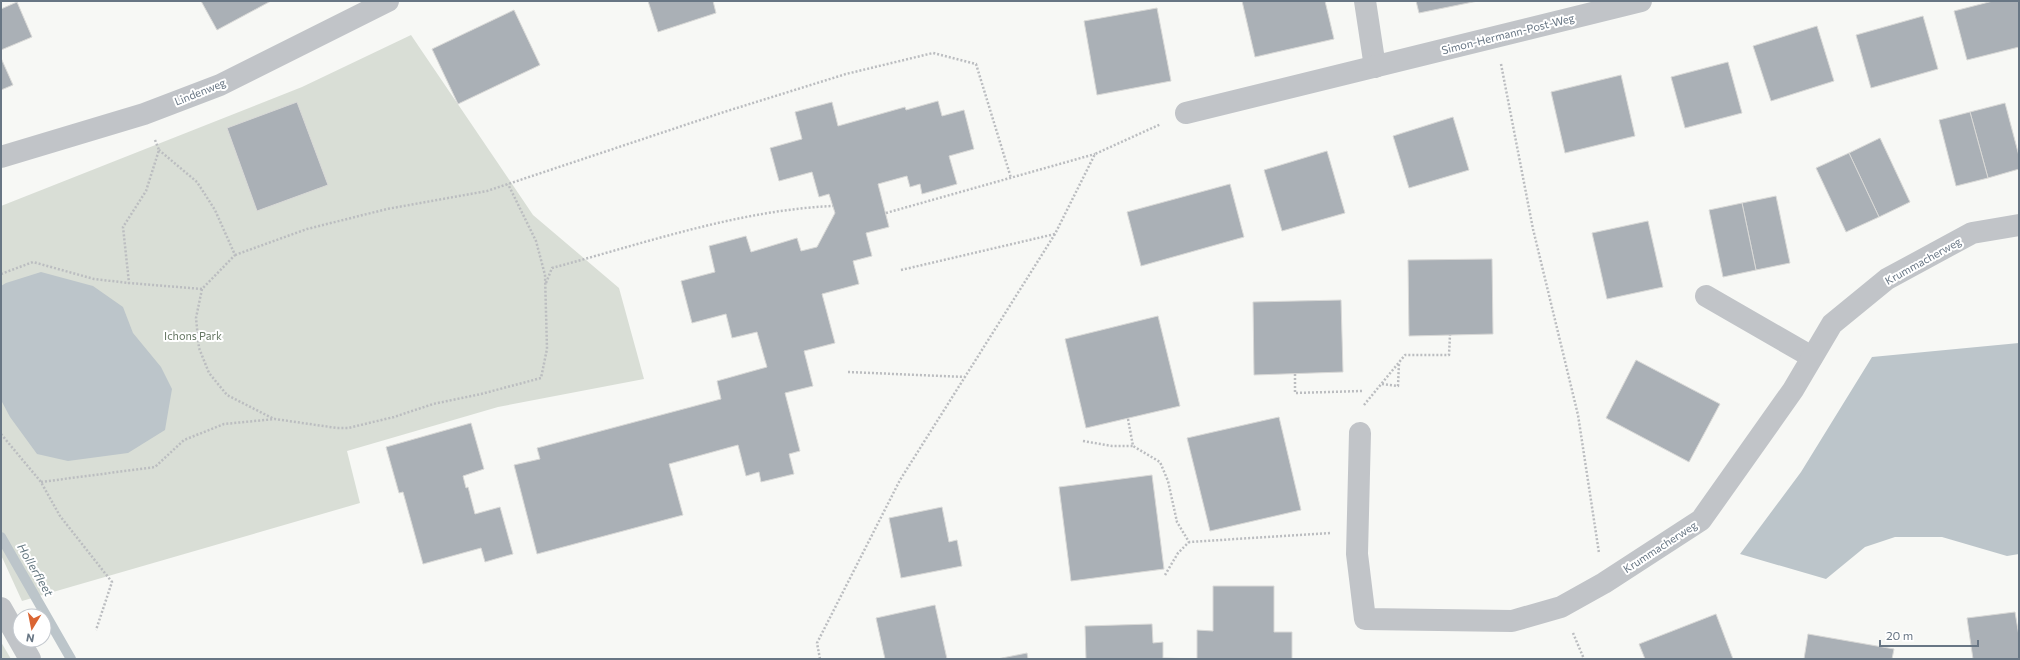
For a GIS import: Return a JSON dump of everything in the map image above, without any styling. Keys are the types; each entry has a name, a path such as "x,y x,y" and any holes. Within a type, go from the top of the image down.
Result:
{"street":[{"name":"Lindenweg","path":"1,157 144,114 220,85 388,1"},
{"path":"1365,1 1375,66"},
{"name":"Simon-Hermann-Post-Weg","path":"1186,113 1642,1"},
{"name":"Krummacherweg","path":"1360,433 1357,554 1365,619 1512,621 1561,607 1604,584 1701,520 1793,390 1832,324 1887,279 1972,233 2019,225"},
{"path":"1706,296 1812,357"},
{"path":"1,608 30,659"}],"path":[{"path":"1496,37 1533,229 1578,415 1604,584"},
{"path":"275,419 227,395 209,373 199,348 196,318 202,289 235,255 307,229 387,209 463,196 508,184 724,112 846,74 933,53 976,64 1011,178"},
{"path":"886,213 1095,154 1186,113"},
{"path":"144,114 159,150 197,182 215,210 235,255"},
{"path":"129,283 123,227 146,191 159,150"},
{"path":"820,659 817,644 900,480 1055,234 1095,154"},
{"path":"41,482 155,467 184,440 224,424 275,419 337,428 348,428 394,417 433,404 481,394 541,378 547,349 545,275 536,242 508,184"},
{"path":"545,285 552,268 711,225 802,208 833,206"},
{"path":"901,270 1055,234"},
{"path":"1,274 33,262 94,279 202,289"},
{"path":"1361,409 1405,355 1449,355 1450,335"},
{"path":"1381,384 1398,386 1399,362"},
{"path":"848,372 965,377"},
{"path":"1295,374 1295,393 1362,391"},
{"path":"1128,419 1133,446"},
{"path":"1,434 41,482 60,516 112,582 96,630"},
{"path":"1083,441 1112,446 1133,446 1160,462 1168,481 1177,522 1188,542"},
{"path":"1165,575 1178,553 1188,542 1358,531"}],"green space":[{"name":"Ichons Park","path":"411,35 533,215 619,288 644,379 498,407 347,451 360,503 22,601 1,555 1,206 302,87"},
{"path":"1,642 11,659 1,659"}],"shaded area":[{"path":"41,272 93,286 123,307 133,333 161,367 172,389 165,430 128,453 68,461 37,454 10,417 1,400 1,286"},
{"path":"2019,343 2019,554 2007,556 1942,537 1895,537 1865,547 1826,579 1740,554 1801,472 1872,357"}],"building":[{"path":"201,1 271,1 217,30"},
{"path":"648,1 713,1 716,13 658,32"},
{"path":"1242,1 1325,1 1334,39 1255,57"},
{"path":"1416,1 1478,1 1419,13"},
{"path":"1993,1 2019,1 2019,47 1967,60 1954,11"},
{"path":"17,2 32,37 1,50 1,9"},
{"path":"1157,8 1171,81 1097,95 1084,21"},
{"path":"514,10 540,65 458,104 432,49"},
{"path":"1923,16 1938,69 1871,88 1856,35"},
{"path":"1817,26 1834,81 1771,101 1753,46"},
{"path":"1,58 13,85 1,90"},
{"path":"1728,62 1742,113 1685,128 1671,77"},
{"path":"1621,75 1635,136 1565,153 1551,92"},
{"path":"938,101 942,116 964,110 974,149 949,156 957,184 922,194 920,184 910,187 907,176 878,184 889,227 866,233 872,256 853,261 859,284 822,294 835,343 804,351 813,386 785,393 800,451 789,454 794,474 761,482 759,472 746,476 738,445 669,464 683,515 537,554 514,465 540,459 537,448 721,399 717,381 767,367 757,332 732,338 726,314 692,323 681,281 715,272 709,246 746,236 751,252 797,238 801,251 817,247 835,213 829,194 819,197 812,172 779,181 770,148 802,139 795,112 832,102 838,126 905,107 906,110"},
{"path":"297,102 328,185 257,211 227,128"},
{"path":"2005,103 2019,156 2019,169 1988,178 1970,112"},
{"path":"1970,112 1988,178 1956,186 1939,120"},
{"path":"1453,117 1469,170 1409,188 1393,136"},
{"path":"1880,138 1910,202 1879,217 1849,153"},
{"path":"1327,151 1345,213 1282,231 1264,170"},
{"path":"1849,153 1879,217 1846,232 1816,168"},
{"path":"1230,184 1244,237 1141,266 1127,212"},
{"path":"1776,196 1790,263 1756,270 1742,203"},
{"path":"1742,203 1756,270 1723,277 1709,210"},
{"path":"1648,221 1663,287 1607,299 1592,233"},
{"path":"1492,259 1493,334 1409,336 1408,260"},
{"path":"1341,300 1343,372 1254,375 1253,302"},
{"path":"1158,316 1180,406 1086,428 1065,339"},
{"path":"1636,360 1720,404 1689,462 1606,418"},
{"path":"1279,417 1301,510 1210,531 1187,438"},
{"path":"471,423 484,469 463,476 466,488 468,487 475,514 500,507 513,554 485,562 481,548 423,564 403,492 399,493 386,447"},
{"path":"1152,475 1164,569 1071,581 1059,487"},
{"path":"942,507 949,542 957,540 962,566 901,578 889,518"},
{"path":"1213,586 1274,586 1274,632 1292,632 1292,659 1197,659 1197,630 1213,631"},
{"path":"935,605 947,659 885,659 876,618"},
{"path":"2015,612 2019,636 2019,659 1973,659 1967,618"},
{"path":"1716,614 1733,659 1645,659 1639,644"},
{"path":"1152,624 1153,643 1163,642 1163,658 1197,659 1086,659 1085,626"},
{"path":"1808,634 1894,649 1892,659 1804,659"},
{"path":"1027,653 1028,659 997,659"}],"waterway":[{"name":"Hollerfleet","path":"1,537 71,659"}]}
